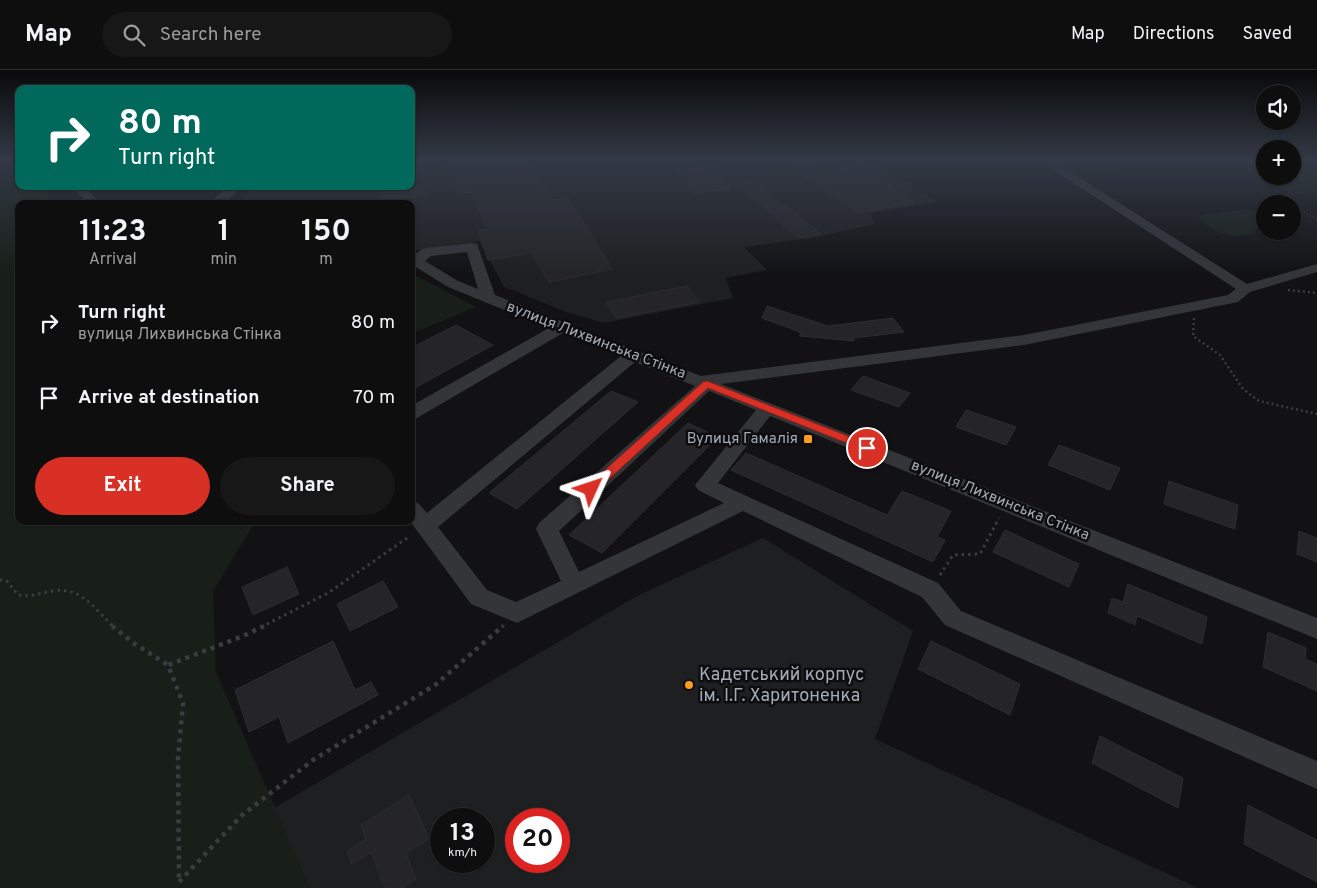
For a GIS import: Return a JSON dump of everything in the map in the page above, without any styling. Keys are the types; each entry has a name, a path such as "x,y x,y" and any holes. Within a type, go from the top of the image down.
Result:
{"street":[{"path":"1104,197 1245,288"},
{"name":"вулиця Лихвинська Стінка","path":"415,260 427,252 472,247 488,298"},
{"name":"вулиця Лихвинська Стінка","path":"415,262 453,284 1317,629"},
{"path":"574,585 548,529 703,383 1024,340 1233,299 1245,288 1317,268"},
{"path":"415,412 562,328"},
{"path":"425,526 633,355"},
{"path":"767,408 705,485 930,590 953,618 1317,775"},
{"path":"415,513 479,597 517,613 742,503"}],"path":[{"path":"1288,197 1306,214 1317,219"},
{"path":"1194,308 1193,336 1220,355 1243,389 1259,401 1317,414"},
{"path":"930,590 953,555 980,554 1007,504"},
{"path":"168,665 243,636 328,593 425,526"},
{"path":"0,580 6,580 18,595 26,597 64,590 81,595 97,607 116,630 168,665 183,703 178,759 180,882"},
{"path":"176,888 242,816 314,760 435,686 517,613"}],"shaded area":[{"path":"0,197 49,197 52,200 15,200 15,525 253,525 213,591 216,672 310,888 0,888"},
{"path":"244,197 929,197 937,202 871,213 875,224 817,237 744,247 767,270 726,278 733,298 604,323 566,312 504,287 480,241 415,250 415,200 241,200"},
{"path":"1246,209 1256,212 1256,231 1255,234 1224,234 1211,228 1198,216"},
{"path":"415,275 476,307 415,332"},
{"name":"Кадетський корпус ім. І.Г. Харитоненка","path":"763,538 913,631 875,739 1198,888 310,888 274,808 637,596"}],"building":[{"path":"383,197 412,197 391,200 384,200"},
{"path":"473,197 551,197 553,200 568,198 612,269 549,282 531,253 488,260 478,231 487,229"},
{"path":"753,197 773,197 782,206 787,206 821,234 798,238"},
{"path":"835,197 906,197 914,203 857,213"},
{"path":"687,286 700,302 616,318 606,302"},
{"path":"767,306 828,326 893,318 904,332 854,338 854,341 800,336 800,332 762,318"},
{"path":"456,325 493,345 415,388 415,346"},
{"path":"863,376 910,393 899,407 851,390"},
{"path":"611,391 638,402 517,509 489,493"},
{"path":"966,410 1016,427 1006,445 956,427"},
{"path":"688,423 718,437 602,553 569,535"},
{"path":"1059,445 1120,468 1110,490 1048,465"},
{"path":"746,453 887,515 902,491 951,511 937,537 945,540 933,562 731,470"},
{"path":"1169,481 1238,505 1235,529 1164,504"},
{"path":"1005,530 1079,564 1069,587 993,552"},
{"path":"1299,531 1317,538 1317,562 1297,554"},
{"path":"287,567 299,594 253,615 242,587"},
{"path":"383,581 398,607 350,631 337,604"},
{"path":"1128,584 1207,617 1202,644 1137,616 1135,625 1108,613 1112,598 1123,602"},
{"path":"1268,632 1306,648 1305,659 1317,664 1317,691 1263,667"},
{"path":"333,641 355,690 371,682 378,695 288,743 279,717 249,732 235,690"},
{"path":"931,641 1020,684 1010,715 918,669"},
{"path":"1100,736 1183,778 1178,808 1092,763"},
{"path":"409,795 429,839 406,853 416,879 403,888 385,888 371,852 352,864 347,851 366,839 361,825"},
{"path":"1248,805 1317,840 1317,882 1244,844"}],"place":[{"name":"Вулиця Гамалія","path":"808,439"},
{"name":"Кадетський корпус ім. І.Г. Харитоненка","path":"689,685"}],"route":[{"path":"591,489 707,384 867,448"}]}
